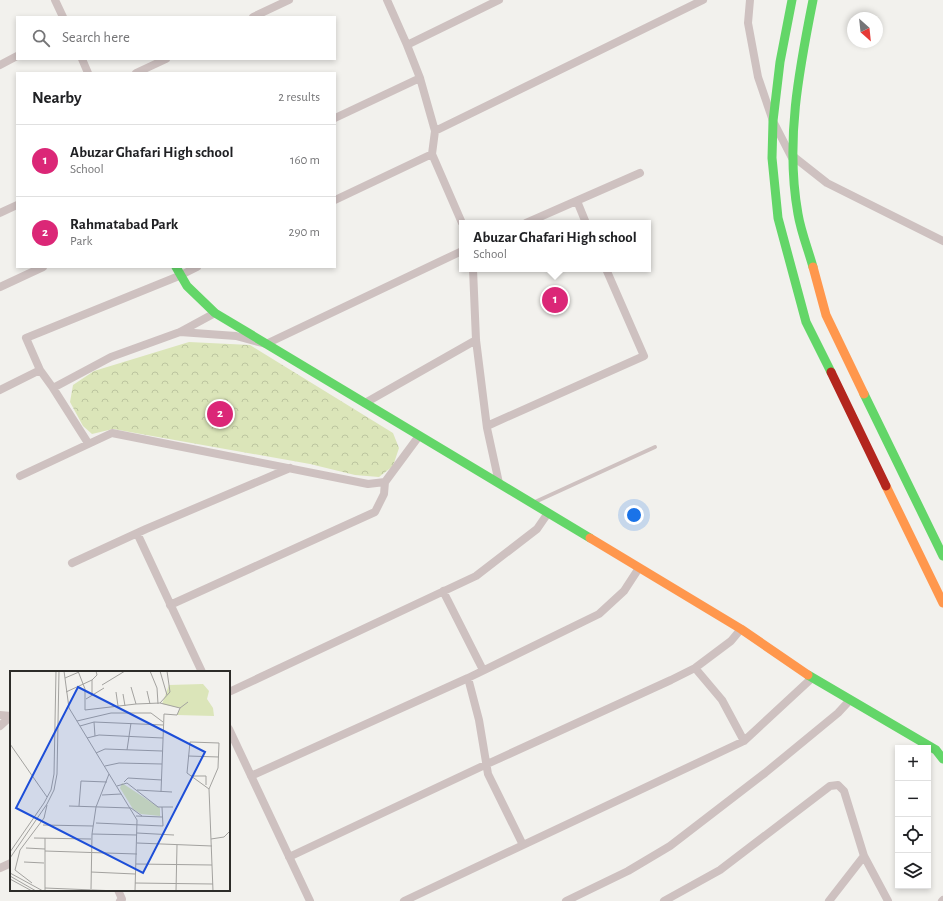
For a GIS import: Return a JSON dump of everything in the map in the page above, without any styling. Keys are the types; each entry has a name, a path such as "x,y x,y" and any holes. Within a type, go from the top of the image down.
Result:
{"main road":[{"path":"792,0 780,62 773,120 772,158 778,218 806,322 943,603"},
{"path":"813,0 800,61 794,116 792,158 798,214 826,315 943,556"},
{"path":"177,271 197,296 215,313 741,629 812,678 936,750 943,759"}],"street":[{"path":"56,0 63,16"},
{"path":"255,16 289,0"},
{"path":"387,0 420,78 435,130 432,154 461,220"},
{"path":"407,45 499,0"},
{"path":"435,130 703,0"},
{"path":"750,0 748,23 758,77 773,120 792,158 794,157 827,183 943,241"},
{"path":"0,65 16,57"},
{"path":"82,60 88,72"},
{"path":"138,72 164,60"},
{"path":"336,118 420,78"},
{"path":"336,200 432,154"},
{"path":"533,220 640,174"},
{"path":"577,201 585,220"},
{"path":"0,213 16,205"},
{"path":"180,332 236,336 266,344 459,252"},
{"path":"0,287 42,268"},
{"path":"88,443 40,370 26,338 177,271 192,268"},
{"path":"473,272 476,340 487,426 499,483"},
{"path":"487,426 644,356 607,272"},
{"path":"53,388 111,357 180,332 215,313"},
{"path":"365,403 476,340"},
{"path":"0,390 40,370"},
{"path":"20,476 112,433 368,484 385,482"},
{"path":"170,605 375,512 384,494 385,482 418,436"},
{"path":"72,563 137,533 290,468"},
{"path":"230,692 476,576 537,529 548,513"},
{"path":"137,533 202,671"},
{"path":"252,776 468,678 599,614 624,591 639,568"},
{"path":"443,591 483,670"},
{"path":"289,857 696,668 731,641 741,629"},
{"path":"696,668 722,700 744,741"},
{"path":"468,678 479,720 485,765 523,845"},
{"path":"404,901 744,741 812,678"},
{"path":"566,901 628,871 670,846 765,773 838,713 850,700"},
{"path":"0,715 10,716"},
{"path":"0,726 10,717"},
{"path":"230,731 310,901"},
{"path":"664,901 720,870 830,786 838,785 844,791 864,856 888,901"},
{"path":"833,899 864,856"},
{"path":"0,868 10,863"},
{"path":"118,891 122,899 120,901"}],"lane":[{"path":"532,503 655,447"}],"green space":[{"path":"189,342 250,345 393,433 399,448 393,466 379,477 355,475 310,464 113,429 92,434 83,426 70,402 73,385 94,371"}],"traffic: fast":[{"path":"792,0 780,62 773,121 772,158 778,218 806,322 831,372"},
{"path":"813,0 795,106 793,160 794,187 798,214 813,267"},
{"path":"177,268 187,286 215,313 590,538"},
{"path":"864,394 943,556"},
{"path":"808,675 936,750 943,759"}],"traffic: slow":[{"path":"813,267 826,315 864,394"},
{"path":"886,486 943,603"},
{"path":"590,538 741,629 808,675"}],"traffic: jam":[{"path":"831,372 886,486"}],"place":[{"name":"Abuzar Ghafari High school","path":"555,300"},
{"name":"Rahmatabad Park","path":"220,414"}]}
